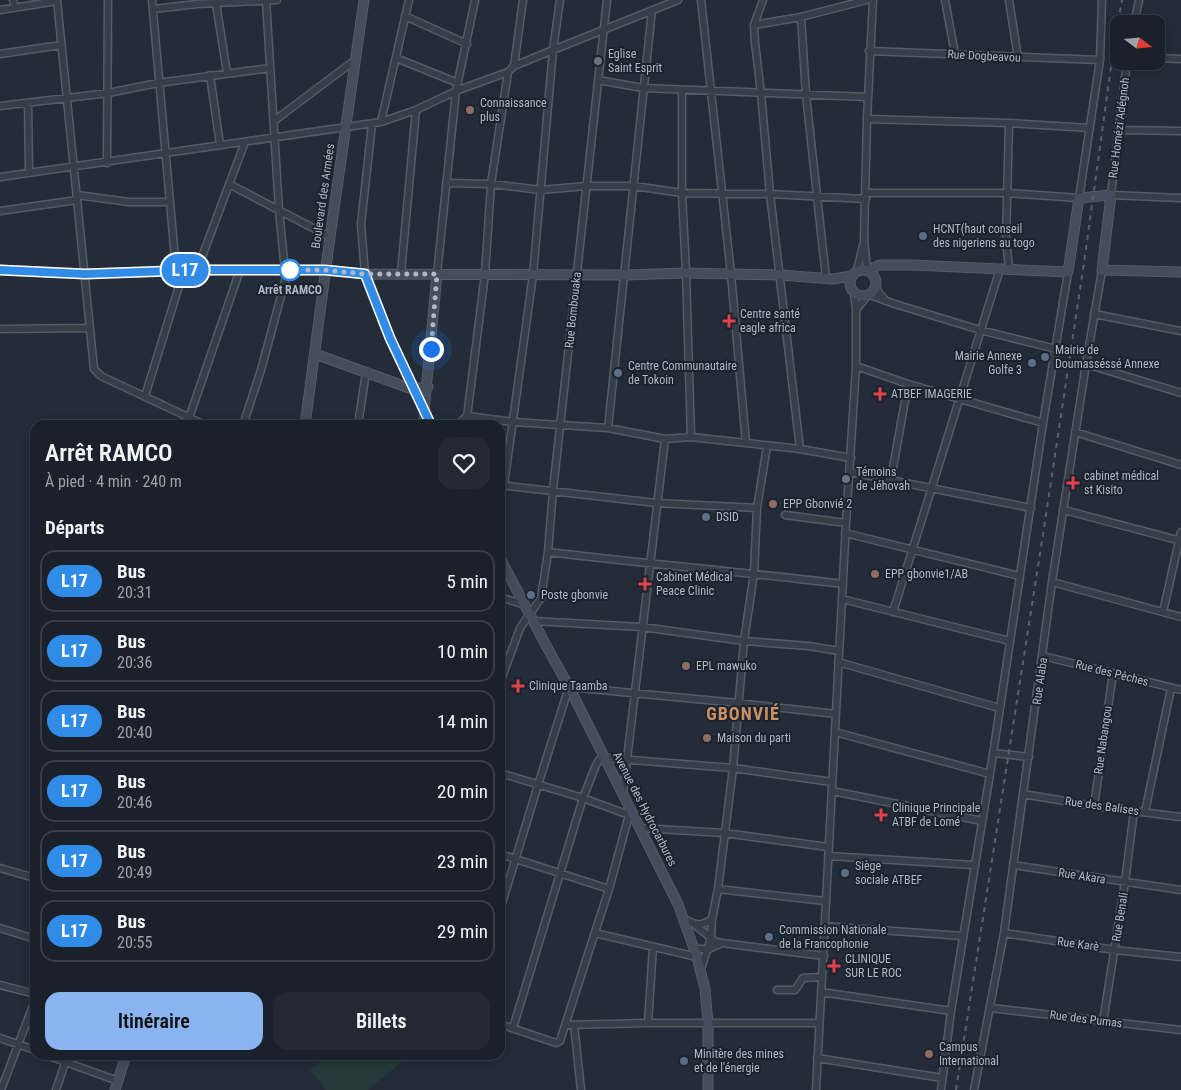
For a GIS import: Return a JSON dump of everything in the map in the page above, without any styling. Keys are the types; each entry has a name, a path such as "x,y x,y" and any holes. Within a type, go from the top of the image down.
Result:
{"main road":[{"name":"Boulevard des Armées","path":"306,420 364,0"},
{"path":"0,270 85,274 180,270 325,270 365,274 533,275 686,273 781,274 829,278 861,272 879,265 892,265 1068,272 1079,198 1111,195 1102,270 1181,272"},
{"path":"829,278 861,296 868,295 876,285 884,269 892,265"},
{"path":"861,272 874,276 876,285"},
{"path":"852,291 861,272"},
{"path":"365,274 412,389 428,420"},
{"path":"424,412 428,387 437,274"},
{"path":"314,354 412,389 428,387"},
{"name":"Avenue des Hydrocarbures","path":"505,567 569,687 623,794 630,813 641,828 684,919 701,970 706,996 708,1090"},
{"path":"115,1090 124,1060"}],"street":[{"path":"13,0 15,8"},
{"path":"0,10 57,0 95,370 101,376 194,420"},
{"path":"107,162 108,0"},
{"path":"145,396 180,270 169,202 152,0"},
{"path":"244,420 261,370 287,271 279,210 266,0"},
{"path":"153,9 196,2 277,0"},
{"path":"381,122 409,0"},
{"path":"437,274 456,91 475,0"},
{"path":"514,66 523,0"},
{"path":"505,468 533,275 553,50 560,0"},
{"name":"Rue Bombouaka","path":"505,668 520,628 532,618 542,598 602,31 607,0"},
{"path":"0,177 381,122 416,110 456,91 508,72 514,66 678,0"},
{"path":"701,0 732,274 746,443"},
{"path":"763,0 754,24 754,43 800,449"},
{"path":"754,24 801,17 868,0"},
{"path":"861,272 866,196 869,51 873,0"},
{"path":"946,0 955,54"},
{"path":"1009,0 1018,58"},
{"path":"446,183 491,184 541,190 586,186 634,186 682,193 866,196 1007,193 1079,198 1100,60 1102,0"},
{"path":"1136,15 1139,0"},
{"path":"216,3 227,73"},
{"path":"608,428 652,10"},
{"path":"406,16 467,44"},
{"path":"801,17 806,95 829,278"},
{"path":"0,54 61,45"},
{"name":"Rue Dogbeavou","path":"869,51 1100,60"},
{"path":"396,58 458,83"},
{"path":"1165,58 1181,59"},
{"path":"274,121 355,60"},
{"path":"0,106 108,93 158,83 270,68"},
{"name":"Rue Homézi Adégnoh","path":"1111,195 1126,70"},
{"path":"467,420 485,274 491,184 508,72"},
{"path":"210,75 220,145"},
{"path":"598,80 643,88 868,97"},
{"path":"682,90 682,193 690,437"},
{"path":"28,103 29,173"},
{"path":"400,274 416,110"},
{"path":"867,119 1008,123 1090,128"},
{"path":"893,612 980,330 1004,269 1008,123"},
{"path":"365,274 361,224 372,124"},
{"path":"1118,130 1181,131"},
{"path":"197,270 245,142"},
{"path":"229,184 330,237"},
{"path":"1111,195 1181,198"},
{"path":"0,211 77,197 129,202 169,202"},
{"path":"189,418 240,270"},
{"name":"Rue Alaba","path":"974,1090 1004,933 1052,582 1102,270"},
{"path":"941,1090 951,1011 1068,272"},
{"path":"876,285 879,293 887,301"},
{"path":"816,1090 838,662 856,366 856,310 852,291"},
{"path":"856,310 868,295 980,330 1056,349"},
{"path":"1094,314 1181,331"},
{"path":"0,329 90,328"},
{"path":"1086,364 1181,393"},
{"path":"856,366 908,384 1043,423"},
{"path":"359,420 366,372"},
{"path":"891,480 908,384"},
{"path":"423,420 424,412"},
{"path":"463,420 467,416 498,420"},
{"path":"505,421 608,428 664,439 690,437 800,449 851,458"},
{"path":"1076,432 1181,465"},
{"path":"623,794 664,439"},
{"path":"701,970 711,938 712,919 718,889 733,768 744,641 754,573 757,508 767,446"},
{"path":"850,472 1031,508"},
{"path":"505,485 656,503 757,508"},
{"path":"1064,510 1180,540"},
{"path":"785,515 846,523"},
{"path":"1163,612 1181,532"},
{"path":"846,533 912,551 1019,576"},
{"path":"548,552 843,584"},
{"path":"1052,582 1181,617"},
{"path":"505,599 525,605"},
{"path":"842,599 1010,641"},
{"path":"532,618 642,627 744,641 809,646 839,651"},
{"name":"Rue des Pêches","path":"1043,656 1181,690"},
{"path":"838,662 999,708"},
{"name":"Rue Nabangou","path":"1094,806 1113,674"},
{"path":"505,894 569,687 836,714"},
{"path":"1145,812 1171,688"},
{"path":"835,732 990,774"},
{"path":"993,752 1029,757"},
{"path":"513,1028 583,798 599,760 605,758 733,768 832,782"},
{"path":"505,775 630,813 595,933 559,1042 556,1043 505,1026"},
{"path":"832,791 982,821"},
{"name":"Rue des Balises","path":"1023,794 1134,812 1181,817"},
{"name":"Rue Benali","path":"1103,1022 1134,812"},
{"path":"641,828 724,833 828,847"},
{"path":"505,856 608,888"},
{"path":"828,856 974,865"},
{"name":"Rue Akara","path":"1013,865 1181,890"},
{"path":"0,868 30,877"},
{"path":"718,889 825,901"},
{"path":"684,919 695,925 716,942 824,956"},
{"path":"695,925 702,925 712,919"},
{"path":"824,926 963,936"},
{"path":"0,928 30,937"},
{"path":"595,933 653,947 695,953 722,943"},
{"name":"Rue Karè","path":"1004,933 1115,950 1181,957"},
{"path":"648,1023 653,947"},
{"path":"777,990 795,990 803,978 822,977"},
{"path":"0,985 30,993"},
{"path":"820,992 951,1011"},
{"name":"Rue des Pumas","path":"991,1008 1181,1030"},
{"path":"1,1090 30,1014"},
{"path":"566,1025 819,1023"},
{"path":"574,1025 581,1090"},
{"path":"0,1038 30,1048"},
{"path":"817,1058 942,1078"},
{"path":"58,1060 118,1081"},
{"path":"56,1090 65,1063"}],"green space":[{"path":"323,1060 404,1060 368,1090 326,1090 310,1070"}],"railway":[{"path":"956,1090 1044,528 1122,0"}],"bus line":[{"name":"L17","path":"0,270 85,274 176,270 325,270 365,274 412,389 428,420"}],"place":[{"name":"Eglise Saint Esprit","path":"598,61"},
{"name":"Connaissance plus","path":"470,110"},
{"name":"HCNT(haut conseil des nigeriens au togo","path":"923,236"},
{"name":"Arrêt RAMCO","path":"290,270"},
{"name":"Centre santé eagle africa","path":"729,321"},
{"name":"Mairie de Doumasséssé Annexe","path":"1045,357"},
{"name":"Mairie Annexe Golfe 3","path":"1032,363"},
{"name":"Centre Communautaire de Tokoin","path":"618,373"},
{"name":"ATBEF IMAGERIE","path":"880,394"},
{"name":"Témoins de Jéhovah","path":"846,479"},
{"name":"cabinet médical st Kisito","path":"1073,483"},
{"name":"EPP Gbonvié 2","path":"773,504"},
{"name":"DSID","path":"706,517"},
{"name":"EPP gbonvie1/AB","path":"875,574"},
{"name":"Cabinet Médical Peace Clinic","path":"645,584"},
{"name":"Poste gbonvie","path":"531,595"},
{"name":"EPL mawuko","path":"686,666"},
{"name":"Clinique Taamba","path":"518,686"},
{"name":"Maison du parti","path":"707,738"},
{"name":"Clinique Principale ATBF de Lomé","path":"881,815"},
{"name":"Siège sociale ATBEF","path":"845,873"},
{"name":"Commission Nationale de la Francophonie","path":"769,937"},
{"name":"CLINIQUE SUR LE ROC","path":"834,966"},
{"name":"Campus International","path":"929,1054"},
{"name":"Minitère des mines et de l'énergie","path":"684,1061"}],"district":[{"name":"GBONVIÉ","path":"743,714"}],"route":[{"path":"290,270 325,270 365,274 437,274 431,349"}]}
